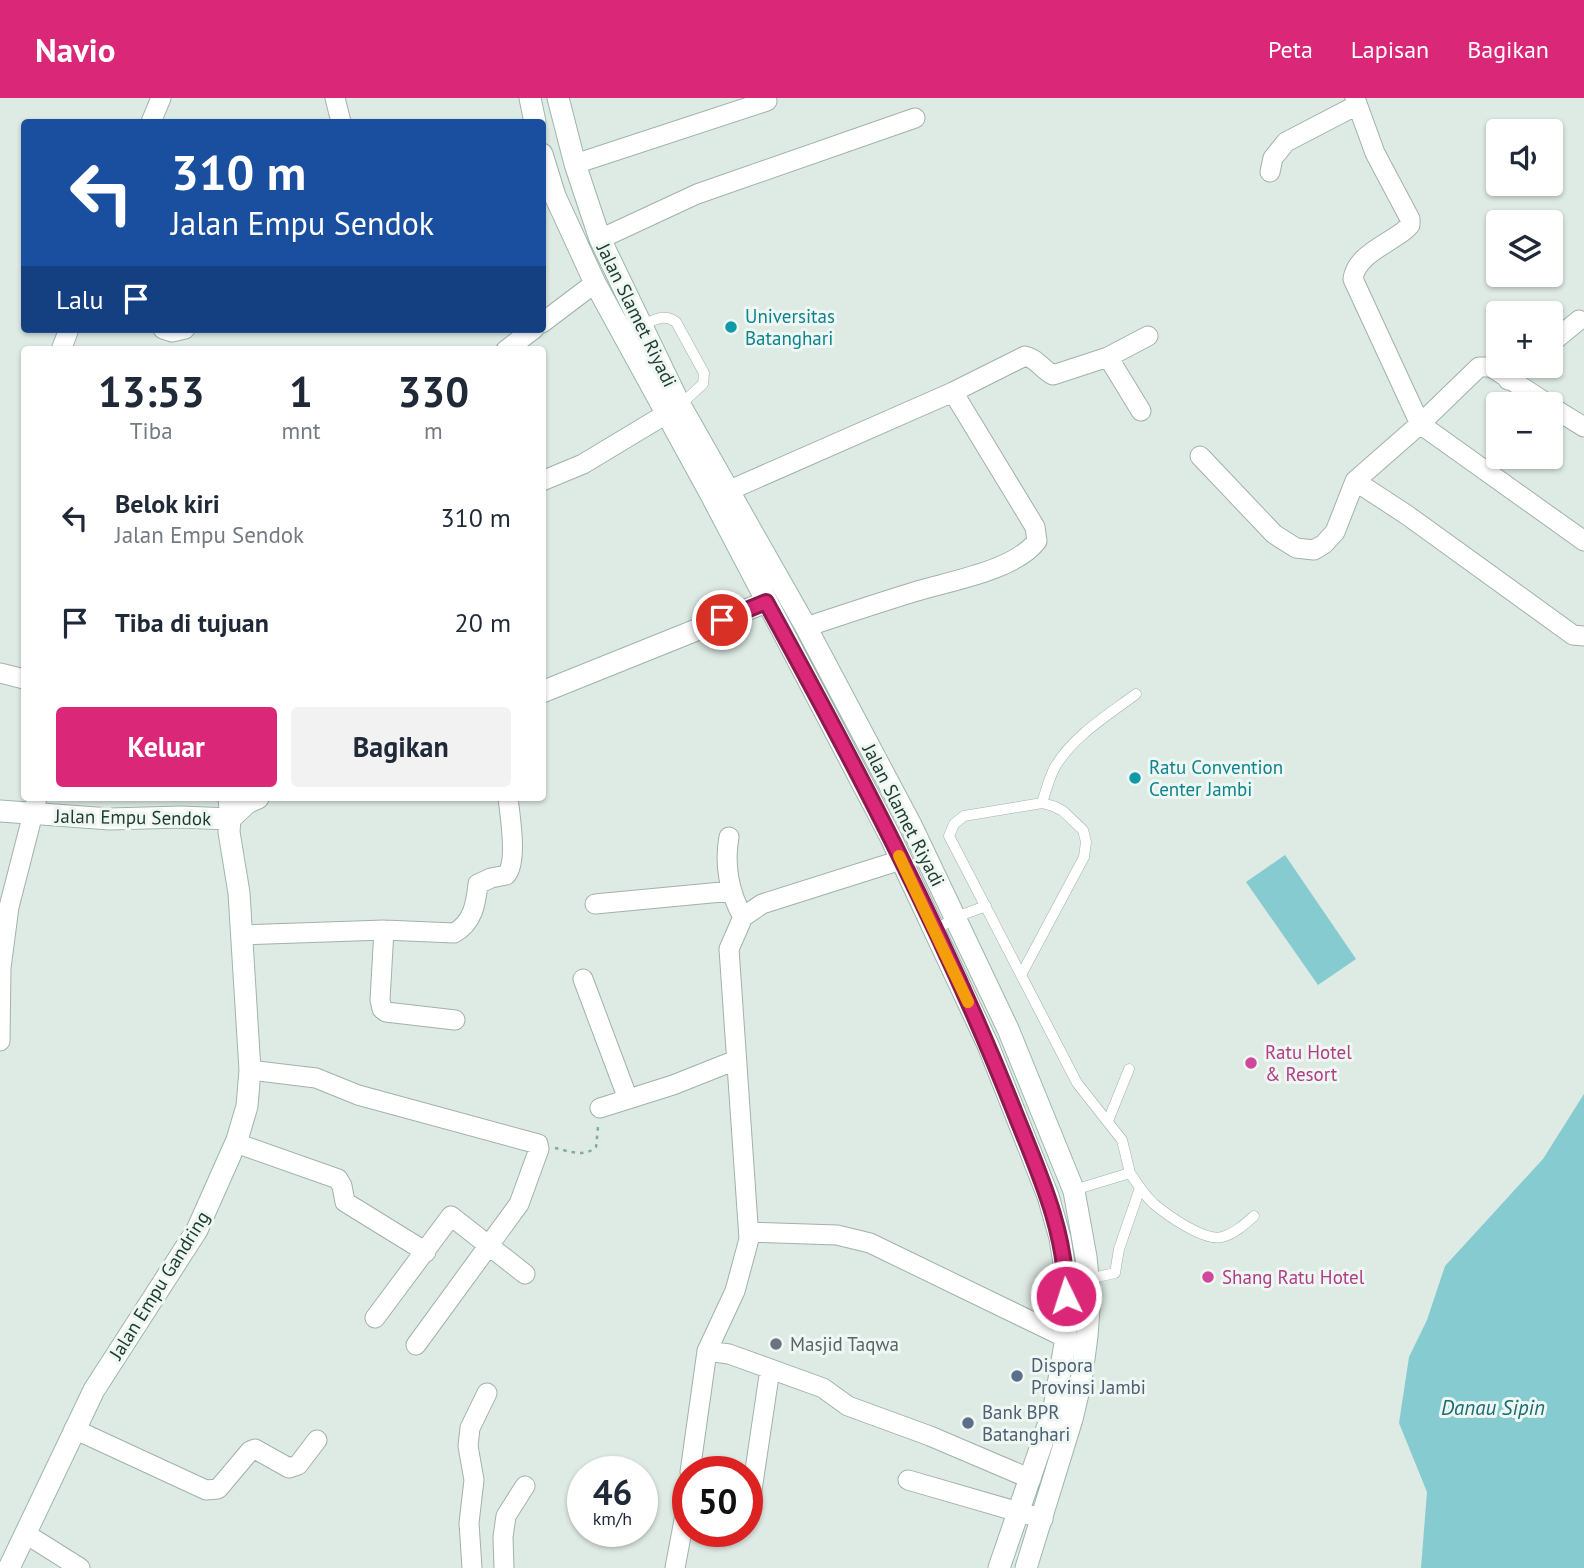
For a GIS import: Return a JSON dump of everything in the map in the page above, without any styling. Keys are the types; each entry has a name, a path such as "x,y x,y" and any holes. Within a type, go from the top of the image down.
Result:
{"main road":[{"path":"530,98 534,119"},
{"name":"Jalan Slamet Riyadi","path":"558,98 575,164 600,239 642,326 673,409 766,602 891,838 988,1045 1048,1195 1060,1238 1066,1276 1066,1338 1054,1408 999,1568"},
{"name":"Jalan Slamet Riyadi","path":"546,167 555,196 596,283 673,409 730,490 911,825 1013,1041 1074,1191 1090,1296 1081,1381 1026,1568"},
{"path":"546,690 766,602"},
{"name":"Jalan Empu Sendok","path":"0,811 36,806 110,819 229,808 251,801"},
{"name":"Jalan Empu Gandring","path":"9,1568 94,1390 197,1230 236,1143 250,1093 250,1070 239,893 229,832 229,808"},
{"path":"891,838 911,825"}],"street":[{"path":"152,119 161,98"},
{"path":"335,98 340,119"},
{"path":"575,164 766,101"},
{"path":"1270,172 1273,158 1286,142 1356,101 1374,153 1410,219 1410,225 1360,261 1354,270 1353,279 1420,424 1584,541"},
{"path":"600,239 697,194 915,118"},
{"path":"546,320 596,283"},
{"path":"1563,333 1578,320"},
{"path":"511,346 529,333"},
{"path":"730,490 953,392 1025,356 1031,357 1044,370 1053,374 1108,357 1148,336"},
{"path":"1108,357 1140,411"},
{"path":"1200,456 1273,534 1296,548 1314,550 1324,544 1339,525 1355,481 1479,367 1491,367 1528,392"},
{"path":"806,627 966,578 1028,553 1037,541 1035,527 953,392"},
{"path":"546,479 583,464 673,409"},
{"path":"1563,414 1584,427"},
{"path":"1355,481 1407,515 1573,635 1584,636"},
{"path":"0,673 21,678"},
{"path":"242,935 384,930 454,933 466,924 475,905 478,884 491,877 506,875 511,869 512,838 508,801"},
{"path":"0,1041 1,968 9,907 36,806"},
{"path":"729,837 725,856 734,902 743,917"},
{"path":"692,1456 707,1350 735,1291 749,1239 729,949 743,917 762,904 901,860"},
{"path":"595,904 732,891"},
{"path":"384,930 380,1000 382,1009 386,1012 454,1020"},
{"path":"583,979 628,1099"},
{"path":"600,1108 673,1085 736,1060"},
{"path":"250,1070 316,1078 358,1095 538,1144 539,1149 520,1204 416,1345"},
{"path":"236,1143 338,1179 345,1202 426,1252"},
{"path":"375,1318 451,1216 525,1274"},
{"path":"749,1231 837,1235 870,1243 1066,1338"},
{"path":"707,1350 729,1354 823,1388 848,1406 930,1436 1031,1479"},
{"path":"757,1456 770,1369"},
{"path":"472,1568 469,1522 474,1480 468,1446 470,1428 487,1392"},
{"path":"74,1429 213,1491 218,1489 250,1451 255,1449 289,1468 298,1465 317,1440"},
{"path":"908,1480 1042,1519"},
{"path":"504,1568 503,1537 506,1516 525,1486"},
{"path":"26,1534 80,1568"},
{"path":"675,1568 679,1547"}],"lane":[{"path":"642,326 662,317 676,322 704,373 703,384 673,409"},
{"path":"1042,803 1049,779 1064,753 1136,694"},
{"path":"1021,975 1084,856 1087,842 1083,830 1063,811 1042,803 964,817 950,830 949,835 985,906 1077,1083 1122,1140 1130,1173 1140,1188 1154,1204 1191,1228 1213,1238 1223,1237 1242,1227 1254,1216"},
{"path":"934,931 956,917 985,906"},
{"path":"1108,1121 1129,1069"},
{"path":"1074,1191 1130,1173"},
{"path":"1088,1279 1115,1273 1119,1249 1140,1188"}],"path":[{"path":"538,1144 582,1153 590,1152 596,1147 600,1108"}],"water":[{"path":"1285,855 1356,959 1318,985 1246,882"},
{"name":"Danau Sipin","path":"1584,1094 1584,1568 1421,1568 1427,1492 1399,1423 1409,1357 1427,1320 1445,1266 1543,1159"}],"slow traffic":[{"path":"899,856 968,1002"}],"place":[{"name":"Universitas Batanghari","path":"731,327"},
{"name":"Ratu Convention Center Jambi","path":"1135,778"},
{"name":"Ratu Hotel & Resort","path":"1251,1063"},
{"name":"Shang Ratu Hotel","path":"1208,1277"},
{"name":"Masjid Taqwa","path":"776,1344"},
{"name":"Dispora Provinsi Jambi","path":"1017,1376"},
{"name":"Bank BPR Batanghari","path":"968,1423"}],"route":[{"path":"722,620 766,602 891,838 988,1045 1048,1195 1060,1238 1066,1296"}]}
